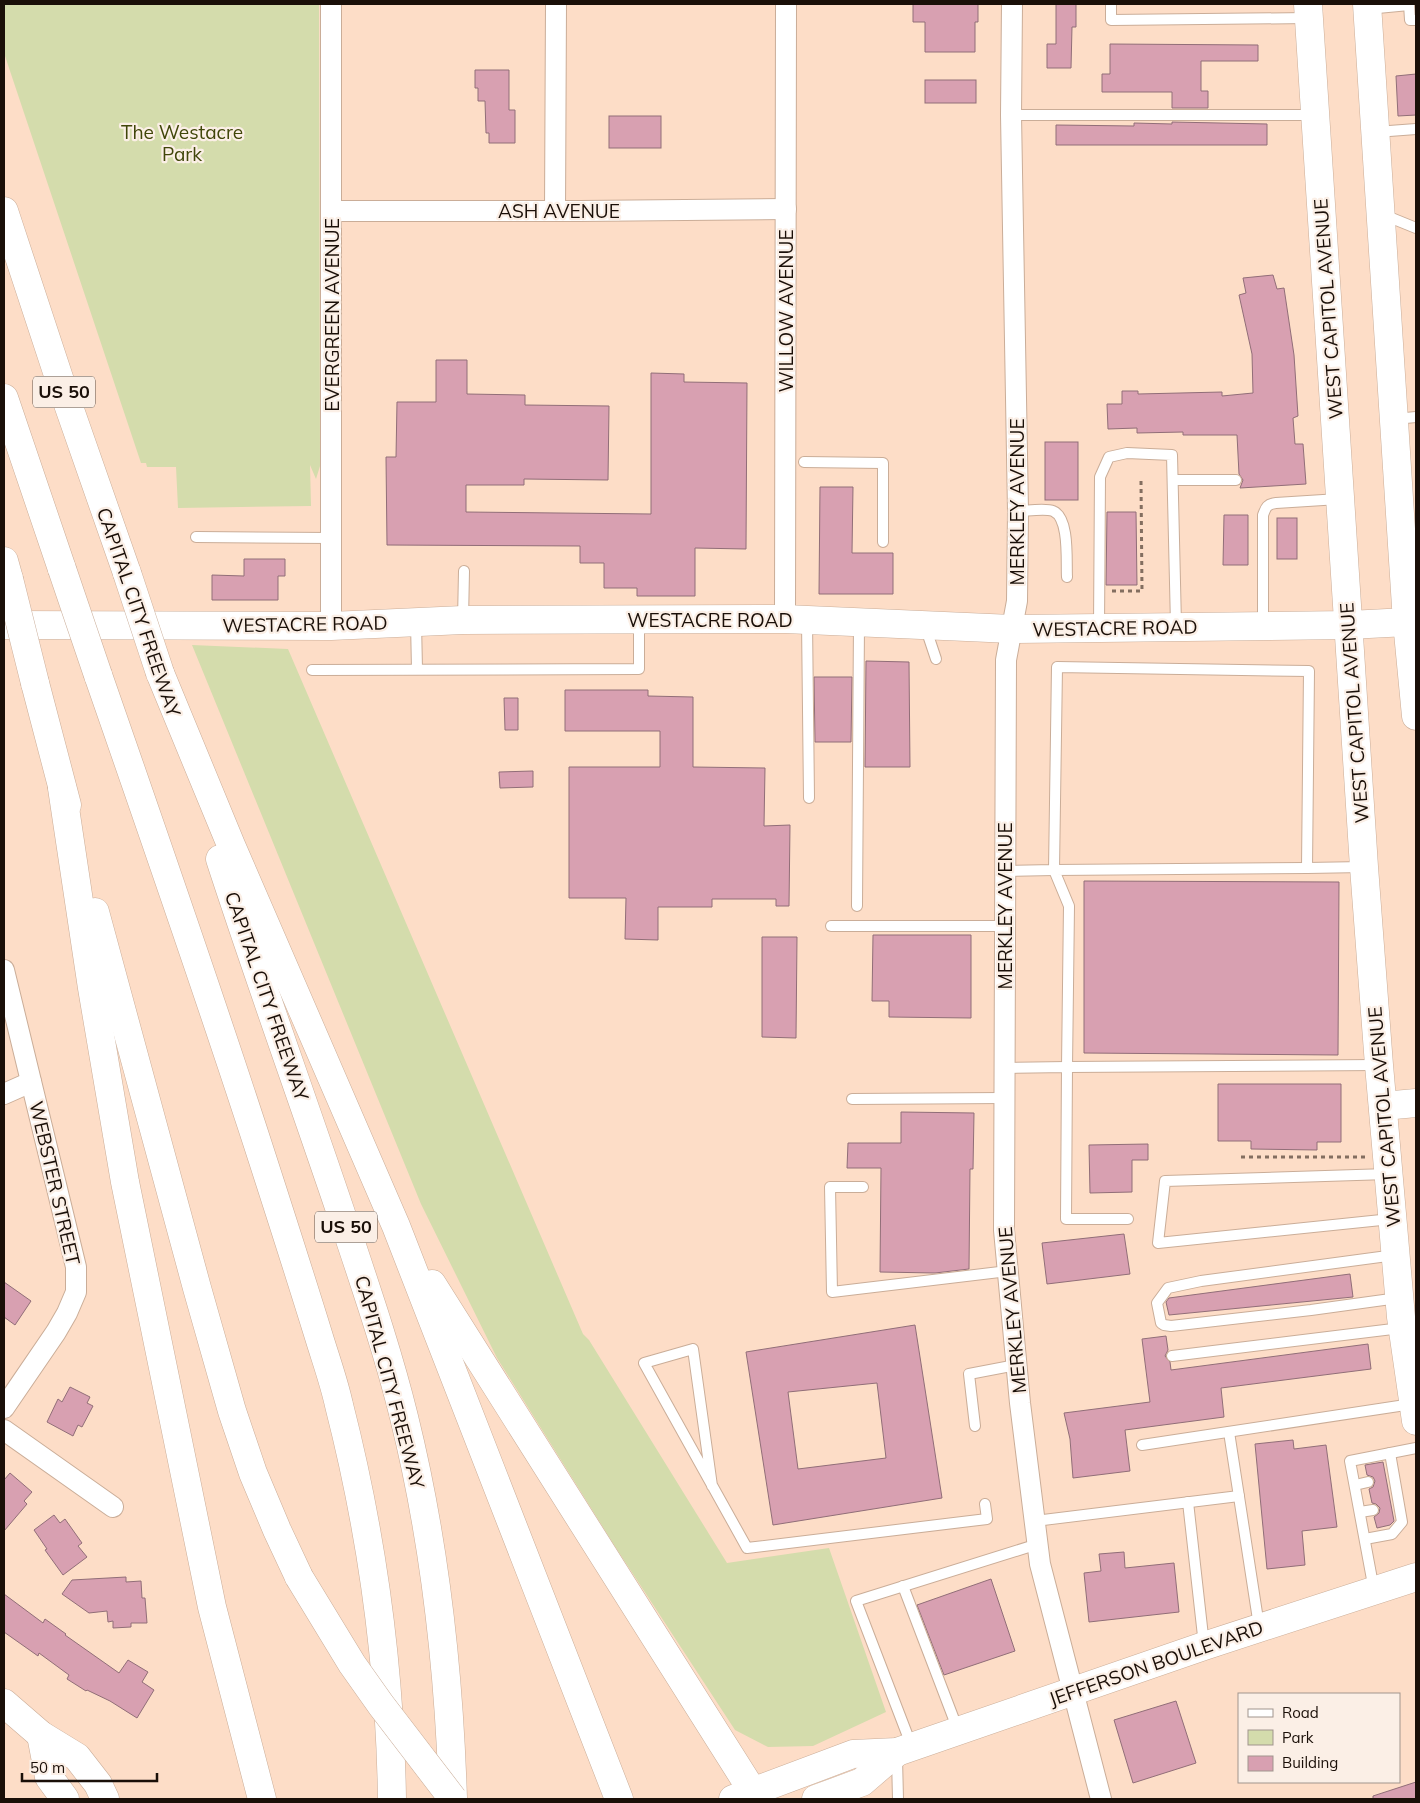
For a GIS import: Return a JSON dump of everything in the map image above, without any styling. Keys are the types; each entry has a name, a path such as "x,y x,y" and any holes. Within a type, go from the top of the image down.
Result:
{"main road":[{"path":"1367,6 1380,214 1405,418 1403,489 1410,564 1416,716"},
{"name":"WEST CAPITOL AVENUE","path":"1309,11 1364,867 1399,1298 1415,1412"},
{"name":"CAPITAL CITY FREEWAY","path":"4,210 62,387 127,573 237,912 377,1320 404,1416 423,1506 439,1603 446,1671 453,1799"},
{"name":"US 50","path":"4,398 217,1020 301,1277 339,1403 361,1499 384,1644 389,1702 392,1799"},
{"path":"6,570 62,788 197,1288 232,1412 257,1481 299,1577 352,1664 380,1705 453,1799"},
{"name":"WESTACRE ROAD","path":"4,625 331,626 463,620 796,619 1012,629 1348,625 1411,622"},
{"path":"160,673 235,854 396,1226 619,1799"},
{"path":"62,788 92,988 127,1192 212,1606 262,1799"},
{"path":"1383,1106 1416,1103"},
{"path":"396,1226 747,1797"},
{"name":"JEFFERSON BOULEVARD","path":"747,1797 853,1754 904,1750 1072,1690 1416,1577"},
{"path":"4,1703 41,1735 77,1756 98,1784 105,1799"},
{"path":"41,1735 49,1776 65,1799"},
{"name":"JEFFERSON BOULEVARD","path":"816,1799 862,1782 904,1750"},
{"path":"840,1799 862,1782"}],"street":[{"name":"EVERGREEN AVENUE","path":"331,4 331,626"},
{"path":"555,211 556,4"},
{"name":"WILLOW AVENUE","path":"786,4 786,209 796,619"},
{"name":"MERKLEY AVENUE","path":"1012,4 1011,114 1018,512 1017,601 1006,660 1004,1230 1016,1366 1040,1564 1101,1799"},
{"name":"ASH AVENUE","path":"332,210 786,209"},
{"name":"WEBSTER STREET","path":"4,970 76,1267 76,1292 56,1332 4,1408"},
{"path":"4,1094 31,1082"},
{"path":"4,1430 113,1508"}],"lane":[{"path":"1111,4 1111,20 1309,11"},
{"path":"1367,6 1409,5 1410,20 1416,20"},
{"path":"1011,114 1316,115"},
{"path":"1375,132 1416,129"},
{"path":"1380,214 1416,228"},
{"path":"1100,628 1100,477 1109,457 1127,452 1172,455 1176,627"},
{"path":"804,462 883,463 883,542"},
{"path":"1173,480 1236,480"},
{"path":"1263,626 1263,515 1266,507 1276,502 1340,499"},
{"path":"1018,512 1052,510 1058,514 1063,522 1067,577"},
{"path":"196,537 332,538"},
{"path":"463,620 464,571"},
{"path":"796,619 809,798"},
{"path":"312,670 639,668 639,620"},
{"path":"416,622 417,669"},
{"path":"857,906 859,622"},
{"path":"924,625 936,659"},
{"path":"1128,1220 1066,1219 1069,906 1054,870 1057,667 1309,671 1307,868"},
{"path":"1005,871 1364,867"},
{"path":"831,926 1005,926"},
{"path":"1004,1068 1379,1064"},
{"path":"852,1100 1004,1098"},
{"path":"1389,1174 1165,1181 1158,1243 1392,1219"},
{"path":"863,1187 830,1187 832,1292 1008,1271"},
{"path":"1395,1255 1375,1256 1343,1263 1200,1281 1168,1288 1157,1302 1161,1323 1164,1325 1178,1325 1399,1298"},
{"path":"1172,1356 1402,1328"},
{"path":"712,1486 693,1349 644,1363 712,1486 747,1548 987,1518 985,1504"},
{"path":"975,1426 969,1374 1016,1366"},
{"path":"1142,1445 1229,1432 1415,1412"},
{"path":"1229,1432 1260,1628"},
{"path":"1375,1590 1350,1461 1416,1448"},
{"path":"1365,1539 1392,1534 1402,1522 1395,1505 1390,1478 1390,1453"},
{"path":"1354,1485 1368,1482"},
{"path":"1034,1521 1239,1496"},
{"path":"1188,1502 1204,1646"},
{"path":"1360,1512 1373,1510"},
{"path":"898,1799 904,1750 856,1601 1038,1544"},
{"path":"903,1586 958,1730"}],"path":[{"path":"1110,598 1110,591 1142,591 1141,481"},
{"path":"1241,1157 1366,1157"}],"green space":[{"name":"The Westacre Park","path":"4,4 319,4 320,466 316,479 310,465 311,506 178,508 176,467 147,467 146,463 141,463 4,53"},
{"path":"192,645 288,649 583,1334 589,1340 727,1563 829,1548 886,1712 813,1746 768,1747 735,1730 616,1548 497,1358 421,1204"}],"building":[{"path":"913,4 978,4 978,22 975,22 975,52 925,52 925,22 913,22"},
{"path":"1056,4 1076,4 1076,27 1072,27 1071,68 1047,68 1047,44 1056,44"},
{"path":"1110,44 1258,45 1258,61 1201,61 1201,91 1208,91 1208,108 1172,108 1172,92 1102,92 1102,74 1110,74"},
{"path":"475,70 509,70 509,110 515,110 515,143 489,143 489,133 486,133 485,101 478,101 478,88 475,88"},
{"path":"1416,74 1416,115 1398,116 1396,76"},
{"path":"925,80 976,80 976,103 925,103"},
{"path":"609,116 661,116 661,148 609,148"},
{"path":"1172,122 1267,124 1267,145 1056,145 1056,125 1134,126 1134,123 1172,124"},
{"path":"1273,275 1277,289 1284,288 1294,355 1298,416 1293,418 1295,444 1303,444 1306,484 1240,488 1243,480 1239,474 1237,435 1183,435 1183,432 1137,433 1137,428 1108,429 1107,404 1122,404 1122,391 1138,391 1138,394 1222,392 1222,396 1253,393 1252,354 1239,295 1246,293 1243,278"},
{"path":"436,360 467,360 467,394 525,395 525,405 609,406 608,480 524,479 524,485 466,485 466,512 651,514 651,373 684,374 684,382 747,383 746,549 695,548 695,596 637,596 637,588 604,588 604,563 580,563 580,546 387,545 386,457 396,457 397,402 436,402"},
{"path":"1045,442 1078,442 1078,500 1045,500"},
{"path":"820,487 853,487 852,553 893,553 893,594 819,594"},
{"path":"1107,512 1136,512 1137,585 1106,585"},
{"path":"1224,515 1248,515 1248,565 1223,565"},
{"path":"1277,518 1297,518 1297,559 1277,559"},
{"path":"244,559 285,559 285,576 278,576 278,600 212,600 212,575 244,576"},
{"path":"866,661 909,662 910,767 865,767"},
{"path":"814,677 852,677 851,742 815,742"},
{"path":"565,690 648,690 648,696 693,697 693,767 765,768 764,826 790,825 789,906 776,906 776,899 712,899 712,907 658,907 658,940 625,939 626,898 569,898 569,767 660,767 660,731 565,731"},
{"path":"504,698 518,698 518,730 505,730"},
{"path":"533,771 533,787 500,788 499,772"},
{"path":"1084,881 1339,882 1338,1055 1084,1053"},
{"path":"873,935 971,935 971,1018 889,1017 889,1001 872,1001"},
{"path":"762,937 797,937 796,1038 762,1037"},
{"path":"1218,1084 1341,1084 1341,1142 1317,1142 1317,1150 1251,1149 1251,1141 1218,1141"},
{"path":"901,1112 974,1113 973,1169 970,1169 969,1269 935,1273 880,1272 881,1168 847,1168 848,1143 901,1143"},
{"path":"1148,1144 1148,1160 1132,1160 1132,1192 1090,1193 1089,1145"},
{"path":"1124,1234 1130,1274 1047,1284 1042,1243"},
{"path":"1350,1274 1353,1297 1169,1315 1166,1302 1169,1298"},
{"path":"4,1282 31,1301 15,1325 4,1317"},
{"path":"915,1325 942,1498 773,1525 746,1352","holes":["877,1383 886,1458 798,1469 788,1392"]},
{"path":"1166,1336 1168,1350 1165,1356 1170,1362 1171,1370 1368,1344 1371,1369 1221,1388 1224,1417 1125,1430 1130,1471 1073,1478 1070,1439 1064,1413 1150,1402 1142,1339"},
{"path":"70,1387 90,1397 87,1403 93,1406 82,1427 78,1425 73,1436 47,1422 58,1399 62,1402"},
{"path":"1293,1440 1294,1449 1326,1445 1337,1527 1302,1531 1305,1565 1267,1569 1255,1444"},
{"path":"1383,1462 1394,1521 1390,1525 1377,1528 1374,1517 1379,1513 1380,1508 1372,1503 1369,1489 1373,1487 1375,1481 1373,1477 1367,1475 1365,1465"},
{"path":"10,1473 32,1492 24,1501 27,1504 4,1531 4,1480"},
{"path":"54,1515 60,1523 65,1519 82,1543 78,1546 87,1557 63,1575 45,1550 47,1549 34,1530"},
{"path":"1124,1552 1125,1568 1174,1563 1179,1612 1089,1622 1084,1573 1101,1571 1099,1554"},
{"path":"126,1577 126,1582 141,1581 142,1598 145,1598 147,1623 131,1623 131,1627 113,1628 113,1621 108,1622 107,1611 89,1613 62,1594 72,1580"},
{"path":"991,1579 1015,1651 944,1675 917,1605"},
{"path":"4,1594 43,1623 45,1619 119,1673 128,1660 148,1672 142,1682 154,1690 137,1718 110,1701 86,1691 67,1679 69,1675 39,1653 38,1656 4,1632"},
{"path":"1176,1701 1196,1763 1133,1783 1114,1720"},
{"path":"1416,1782 1416,1799 1373,1799 1373,1796"}]}
